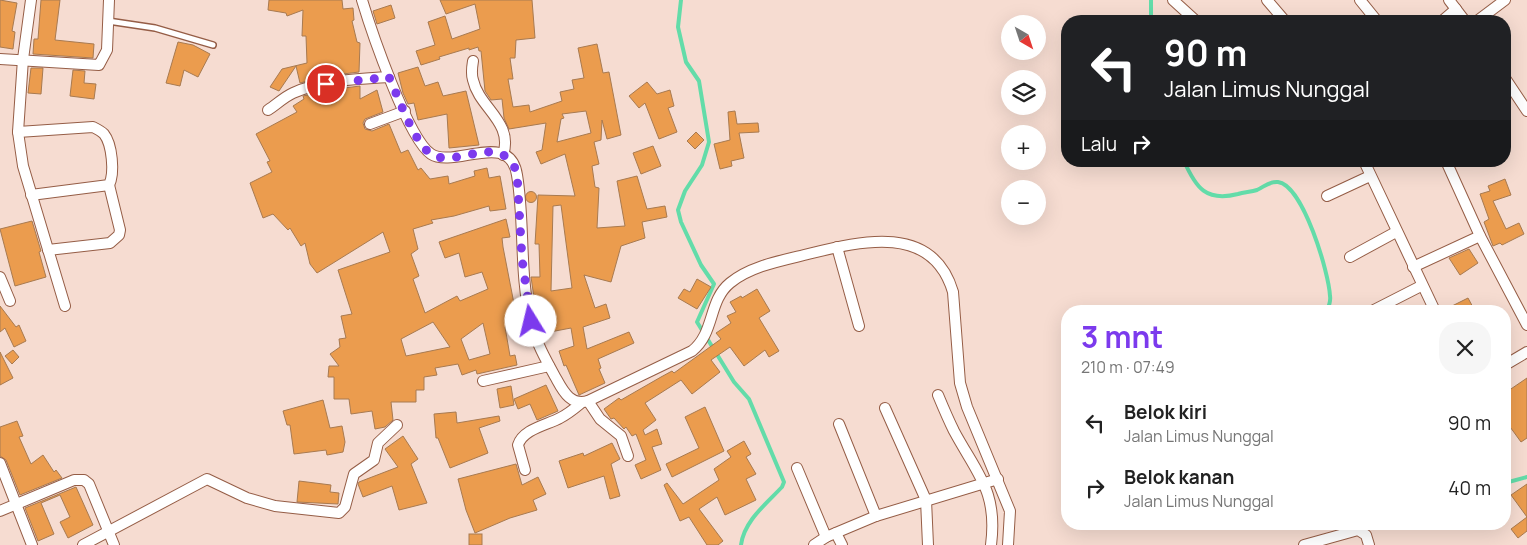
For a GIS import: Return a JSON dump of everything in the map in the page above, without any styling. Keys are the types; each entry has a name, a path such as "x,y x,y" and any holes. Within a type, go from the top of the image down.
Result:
{"street":[{"path":"31,0 23,59 18,132 23,166 64,306"},
{"path":"0,59 99,65 107,50 108,0"},
{"path":"362,0 389,77 423,146 433,155 445,158 482,152 503,155 511,161 517,173 522,259 530,314 538,343 549,366 567,395 584,403 621,436 628,456"},
{"path":"1173,0 1189,15"},
{"path":"1267,0 1280,15"},
{"path":"1360,0 1372,15"},
{"path":"1485,15 1505,0"},
{"path":"1446,15 1453,4 1461,15"},
{"path":"473,60 472,79 474,86 499,121 504,133 506,146 503,155"},
{"path":"268,110 291,94 302,89 340,82 389,77"},
{"path":"1511,87 1527,111"},
{"path":"370,124 405,111"},
{"path":"18,132 93,127 103,132 109,143 112,177 109,185 120,230 115,240 110,243 48,250"},
{"path":"1366,167 1432,305"},
{"path":"1449,167 1480,236 1527,325"},
{"path":"1326,196 1370,176"},
{"path":"31,195 109,185"},
{"path":"1350,257 1396,232"},
{"path":"1413,267 1480,236"},
{"path":"524,470 518,445 521,438 584,403 684,356 698,346 709,329 721,291 739,277 778,262 837,247 887,240 903,242 928,254 942,267 953,292 962,394 1010,511 1008,545"},
{"path":"837,247 859,326"},
{"path":"0,277 10,301"},
{"path":"1384,305 1422,286"},
{"path":"1511,361 1527,352"},
{"path":"483,381 549,366"},
{"path":"938,395 954,431 986,483 993,517 991,545"},
{"path":"885,408 926,500 928,545"},
{"path":"839,424 876,516"},
{"path":"83,545 208,479 248,498 276,506 339,514 346,507 354,474 374,460 378,442 397,425"},
{"path":"0,463 32,545"},
{"path":"797,468 826,537"},
{"path":"814,545 826,537 876,516 998,479"},
{"path":"0,510 74,480 84,480 89,484 114,545"},
{"path":"1304,545 1358,530 1366,535 1369,545"},
{"path":"836,533 842,545"}],"lane":[{"path":"107,21 155,28 213,45"}],"building":[{"path":"0,0 17,3 12,31 15,32 13,49 0,47"},
{"path":"41,0 60,0 55,40 94,44 93,58 33,54 34,39 38,39"},
{"path":"269,0 342,0 343,9 353,8 354,20 352,21 357,42 360,43 359,72 327,76 300,83 296,66 279,91 270,87 282,69 307,63 306,36 302,36 303,10 287,16 286,13 268,10"},
{"path":"440,0 532,0 535,38 516,40 515,58 510,58 513,79 508,79 513,107 529,105 530,112 562,101 560,92 574,89 572,80 584,78 578,48 597,44 603,73 609,72 621,135 607,139 602,120 601,140 594,142 599,164 592,166 595,187 599,188 597,228 625,226 617,181 637,176 647,209 665,206 667,217 642,222 645,238 621,246 611,282 584,275 595,308 606,304 610,318 583,327 587,349 629,332 634,343 598,359 601,368 599,369 605,383 579,395 566,365 564,366 559,351 574,346 571,328 550,332 547,316 537,318 531,277 540,277 539,244 535,244 538,195 575,196 565,154 541,164 536,152 542,150 546,123 509,129 504,118 502,99 491,100 485,91 481,51 479,51 478,47 439,57 440,59 421,65 416,51 435,45 428,22 445,16 452,39 480,29 475,4 446,14","holes":["586,111 591,133 557,142 561,119 564,118 562,114","561,205 572,288 551,291 553,206"]},
{"path":"391,5 395,18 377,24 373,11"},
{"path":"178,42 193,45 210,54 198,77 184,70 180,86 166,83"},
{"path":"418,67 425,86 438,82 443,96 466,91 479,145 449,148 447,114 418,120 414,103 408,104 403,93 398,73"},
{"path":"31,68 43,68 41,94 28,93"},
{"path":"73,70 85,71 84,83 96,84 94,99 70,96"},
{"path":"647,82 657,94 670,90 674,106 668,108 677,132 659,139 645,103 639,108 629,96"},
{"path":"360,86 360,99 377,90 383,112 365,119 363,123 365,129 372,131 389,124 401,153 408,150 418,170 421,168 430,179 448,176 449,184 475,176 474,171 487,168 489,178 500,176 506,209 490,211 489,206 454,216 431,220 433,223 413,229 418,249 411,254 419,276 413,279 425,313 457,296 460,301 488,289 482,272 465,277 459,253 445,258 439,242 506,219 510,237 502,238 516,314 516,327 505,327 510,356 515,355 517,365 477,374 476,370 462,375 458,364 435,368 437,375 424,377 424,390 416,390 416,402 391,402 393,420 385,427 375,429 372,411 351,414 349,399 334,399 334,377 328,377 329,366 339,366 330,354 340,347 339,339 346,338 341,316 352,314 338,270 390,252 383,232 317,273 310,264 305,243 301,246 290,228 288,230 273,214 263,218 250,183 272,172 267,162 270,161 256,134 297,112 293,106 304,99 303,96","holes":["433,322 450,347 406,356 401,339","483,323 490,354 469,360 461,339"]},
{"path":"735,111 737,124 758,123 759,132 739,133 744,158 731,161 732,166 720,169 714,144 730,140 728,112"},
{"path":"696,132 704,140 695,149 687,141"},
{"path":"653,146 661,166 641,174 633,153"},
{"path":"1505,179 1511,195 1493,201 1506,229 1519,223 1524,234 1502,245 1500,243 1493,246 1484,222 1489,219 1480,194 1490,191 1488,186"},
{"path":"531,191 537,197 531,203 525,197"},
{"path":"32,221 46,277 15,286 0,229"},
{"path":"1469,249 1478,263 1460,275 1449,258"},
{"path":"697,279 711,287 697,309 678,298 684,289 690,292"},
{"path":"757,289 770,311 759,318 779,351 769,357 765,350 744,366 730,347 711,360 720,372 692,394 681,380 645,403 656,420 643,430 645,435 657,429 662,444 652,447 661,470 641,479 635,465 646,460 636,434 632,436 626,427 624,429 614,418 611,419 604,409 619,398 621,400 672,371 674,373 721,339 716,333 731,323 727,316 736,312 730,302 741,296 742,298"},
{"path":"1468,298 1472,305 1454,305"},
{"path":"0,306 16,327 19,325 26,341 14,347 5,328 0,332"},
{"path":"13,350 19,357 12,364 5,356"},
{"path":"0,352 13,378 0,385"},
{"path":"1527,378 1527,438 1521,442 1511,428 1511,389"},
{"path":"546,385 558,411 537,420 530,404 518,409 514,399"},
{"path":"511,386 514,405 500,408 497,389"},
{"path":"323,400 330,428 342,426 345,442 343,452 327,455 326,450 294,454 290,425 287,425 283,411"},
{"path":"705,407 724,451 672,477 666,464 699,448 685,417"},
{"path":"456,412 457,423 499,416 500,421 479,428 488,453 450,468 438,438 436,438 434,414"},
{"path":"17,421 23,436 19,437 31,464 43,455 54,472 56,470 62,478 20,495 6,460 0,456 0,427"},
{"path":"403,436 418,459 411,464 427,503 399,510 392,486 363,497 358,484 398,467 385,449"},
{"path":"744,441 751,454 746,457 756,474 746,479 756,500 725,515 717,497 699,509 723,541 718,545 707,545 689,517 680,521 664,485 667,483 683,504 719,480 714,469 731,457 727,451"},
{"path":"612,443 620,459 611,464 620,496 610,499 604,476 568,488 559,461 583,453 584,456"},
{"path":"516,464 522,485 538,477 546,494 533,500 537,510 510,518 475,533 466,510 458,479"},
{"path":"299,481 331,485 330,492 339,493 338,504 297,502"},
{"path":"1527,484 1527,517 1511,495"},
{"path":"76,487 93,525 68,538 60,522 70,517 60,495 41,503 54,534 38,541 25,508"},
{"path":"1527,517 1527,531 1518,538 1511,529"},
{"path":"469,534 482,534 482,545 469,545"}],"waterway":[{"path":"681,0 678,27 686,62 699,81 709,142 702,165 685,191 678,210 681,222 701,265 714,284 697,322 734,382 749,399 784,482 782,487 763,506 746,528 741,545"},
{"path":"1151,0 1151,15"},
{"path":"1187,167 1193,179 1203,191 1218,196 1257,190 1269,183 1275,182 1287,187 1297,198 1305,213 1320,251 1329,285 1330,305"},
{"path":"1511,481 1527,477"}],"route":[{"path":"326,84 389,77 418,138 428,152 445,158 491,152 508,157 517,173 522,259 531,321"}]}
